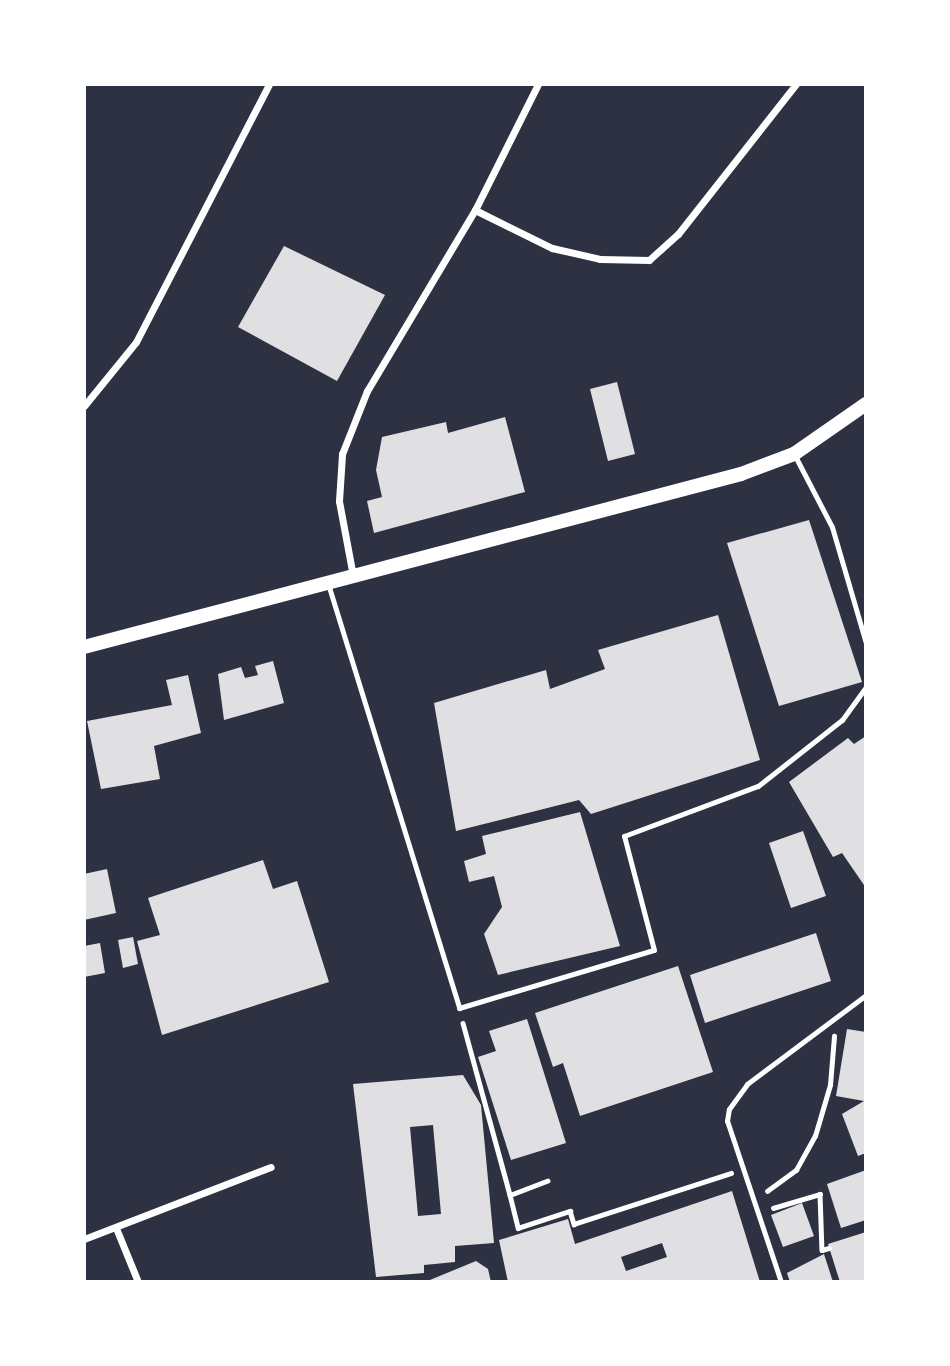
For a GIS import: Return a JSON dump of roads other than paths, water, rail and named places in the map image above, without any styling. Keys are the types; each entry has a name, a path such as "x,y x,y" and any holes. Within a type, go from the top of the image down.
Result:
{"main road":[{"path":"84,648 643,504 794,454 866,404"}],"street":[{"path":"84,406 136,342 269,84"},
{"path":"354,580 339,501 342,454 367,391 475,210 538,84"},
{"path":"475,210 552,248 600,259 649,260 687,223 796,84"},
{"path":"84,1240 271,1167"},
{"path":"116,1228 138,1282"}],"lane":[{"path":"794,454 832,527 866,643"},
{"path":"329,586 459,1009 654,950 624,836 758,786 842,720 866,687"},
{"path":"780,1282 727,1121 729,1110 747,1084 866,995"}]}
